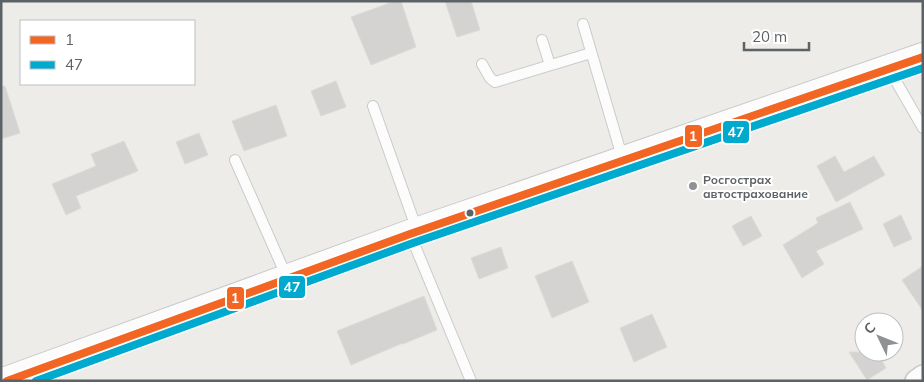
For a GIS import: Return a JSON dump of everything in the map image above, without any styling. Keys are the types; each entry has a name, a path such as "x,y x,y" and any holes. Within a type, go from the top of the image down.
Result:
{"main road":[{"path":"6,381 413,233 923,57"}],"street":[{"path":"916,381 923,376"}],"lane":[{"path":"583,24 623,161"},
{"path":"542,40 550,66"},
{"path":"482,64 490,78 495,82 591,53"},
{"path":"889,69 923,128"},
{"path":"373,106 413,233 472,381"},
{"path":"235,160 285,273"}],"building":[{"path":"395,1 401,1 416,47 371,65 351,17"},
{"path":"445,1 471,1 480,30 457,37"},
{"path":"336,81 346,107 321,116 311,91"},
{"path":"5,86 20,133 1,139 1,87"},
{"path":"276,105 287,136 244,151 232,121"},
{"path":"199,133 208,155 185,164 176,142"},
{"path":"124,141 138,171 76,196 81,208 66,215 52,184 96,166 91,154"},
{"path":"835,156 844,172 874,156 885,175 836,202 817,166"},
{"path":"850,202 863,229 816,251 824,264 802,278 783,245 818,223 816,218"},
{"path":"901,215 912,239 894,247 883,224"},
{"path":"751,216 762,236 743,246 732,226"},
{"path":"501,247 508,268 479,279 471,258"},
{"path":"572,261 589,302 552,318 535,276"},
{"path":"923,266 923,311 902,280"},
{"path":"424,296 437,330 351,365 337,331"},
{"path":"652,314 667,347 634,362 620,328"},
{"path":"849,352 854,352 854,360"},
{"path":"855,362 883,362 886,368 867,380"}],"transit line":[{"name":"1","path":"7,381 410,234 923,57"},
{"name":"47","path":"36,381 413,243 923,68"}],"place":[{"name":"Росгострах автострахование","path":"693,186"}]}
